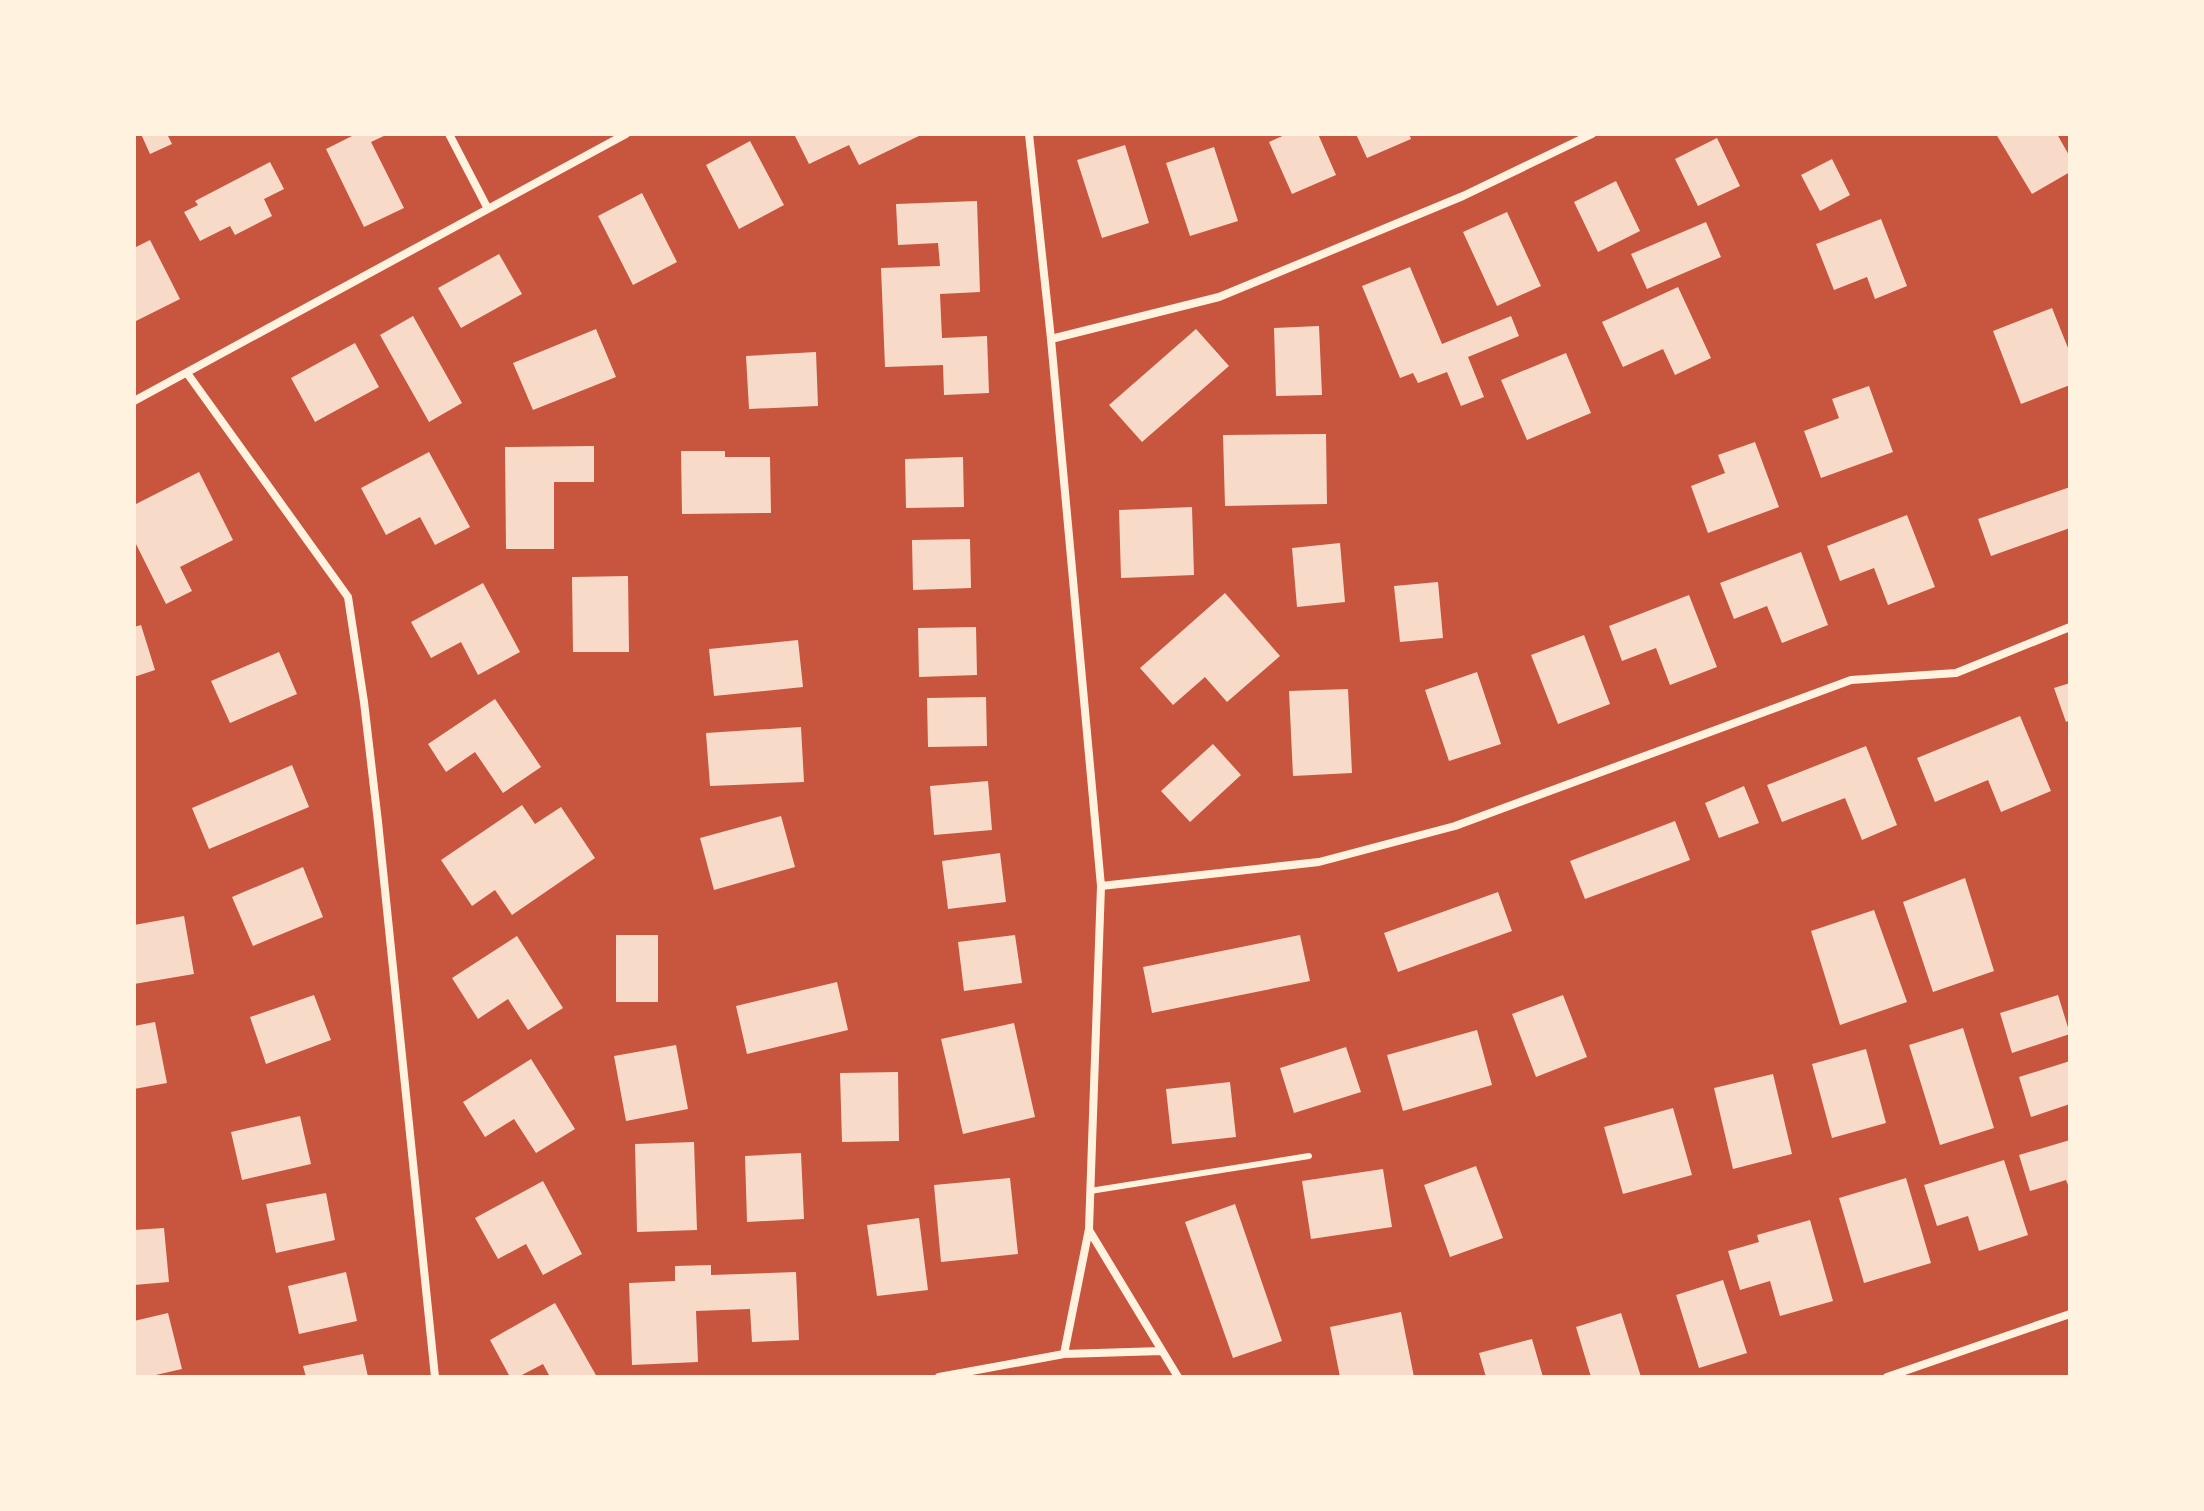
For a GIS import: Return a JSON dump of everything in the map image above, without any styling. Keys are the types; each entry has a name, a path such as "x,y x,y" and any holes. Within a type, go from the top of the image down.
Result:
{"street":[{"path":"449,134 488,209"},
{"path":"134,401 626,134"},
{"path":"1029,134 1101,886 1089,1229 1064,1354"},
{"path":"1051,339 1219,297 1463,196 1592,134"},
{"path":"187,373 348,597 378,822 435,1377"},
{"path":"1101,886 1319,862 1411,838 1455,826 1851,680 1956,673 2070,627"},
{"path":"1089,1229 1178,1377"},
{"path":"1887,1377 2070,1314"},
{"path":"939,1377 1064,1354 1162,1351"}],"lane":[{"path":"1090,1191 1309,1156"}],"building":[{"path":"141,134 167,134 172,144 150,154"},
{"path":"351,134 388,134 371,142 404,208 364,227 326,149"},
{"path":"794,134 923,134 859,165 849,145 809,164"},
{"path":"1287,134 1318,134 1336,175 1292,194 1269,142"},
{"path":"1356,134 1409,134 1411,139 1367,158"},
{"path":"1996,134 2057,134 2070,157 2070,172 2032,194"},
{"path":"1717,138 1740,186 1698,206 1675,159"},
{"path":"750,141 784,205 739,229 706,165"},
{"path":"1125,145 1149,223 1102,238 1077,160"},
{"path":"1214,147 1238,221 1190,236 1166,163"},
{"path":"1832,159 1850,195 1820,211 1801,175"},
{"path":"270,162 284,189 264,199 272,216 235,235 230,226 200,241 184,212 198,205 195,201"},
{"path":"1616,181 1640,231 1598,252 1574,202"},
{"path":"642,193 677,262 633,285 598,216"},
{"path":"977,201 980,292 940,294 942,338 987,336 989,393 944,395 943,365 885,367 881,268 940,266 938,243 898,245 896,204"},
{"path":"1507,212 1541,286 1497,306 1463,232"},
{"path":"1881,219 1907,286 1875,299 1867,277 1834,290 1816,244"},
{"path":"1706,222 1721,257 1647,289 1631,254"},
{"path":"150,240 180,299 134,322 134,248"},
{"path":"499,254 522,294 461,328 438,288"},
{"path":"1410,267 1442,344 1511,316 1519,336 1468,357 1484,397 1461,406 1447,372 1418,383 1413,373 1400,378 1362,286"},
{"path":"1678,287 1711,358 1675,375 1663,349 1623,367 1602,322"},
{"path":"2052,308 2070,353 2070,385 2021,404 1993,331"},
{"path":"413,316 462,403 429,422 380,335"},
{"path":"1319,326 1322,395 1276,396 1274,328"},
{"path":"596,329 616,377 533,410 513,363"},
{"path":"1196,329 1229,366 1142,442 1109,405"},
{"path":"355,343 379,387 315,422 291,378"},
{"path":"816,352 818,406 749,409 746,356"},
{"path":"1566,353 1591,413 1527,440 1501,380"},
{"path":"1869,386 1893,452 1821,478 1804,431 1839,418 1832,399"},
{"path":"1326,434 1327,504 1225,506 1223,435"},
{"path":"1755,442 1779,507 1708,533 1691,486 1725,473 1718,455"},
{"path":"594,446 594,482 554,482 554,549 506,549 505,447"},
{"path":"681,451 725,451 725,457 770,457 771,513 682,514"},
{"path":"429,452 470,527 435,545 420,517 386,535 361,488"},
{"path":"963,457 964,507 906,508 905,459"},
{"path":"199,472 233,540 180,567 192,591 166,604 134,540 134,505"},
{"path":"2070,487 2070,528 1991,556 1978,519"},
{"path":"1192,507 1194,575 1121,578 1119,510"},
{"path":"1907,515 1935,587 1888,605 1874,568 1840,581 1827,546"},
{"path":"970,539 971,588 913,590 912,540"},
{"path":"1340,543 1345,602 1297,607 1292,548"},
{"path":"1801,552 1828,625 1782,643 1767,606 1734,619 1720,583"},
{"path":"628,576 629,652 573,652 572,577"},
{"path":"1438,582 1443,638 1400,642 1394,586"},
{"path":"483,583 520,652 478,675 461,642 431,658 411,622"},
{"path":"1225,593 1280,656 1227,702 1205,677 1173,705 1140,668"},
{"path":"1689,595 1717,667 1670,685 1656,648 1622,661 1609,626"},
{"path":"141,625 155,670 134,677 134,627"},
{"path":"976,627 977,675 919,677 918,628"},
{"path":"1584,635 1610,704 1558,724 1531,655"},
{"path":"798,640 803,687 714,696 709,649"},
{"path":"279,652 297,694 230,723 211,681"},
{"path":"1477,672 1501,744 1449,761 1425,690"},
{"path":"2070,683 2070,720 2066,722 2054,688"},
{"path":"1348,689 1352,773 1293,776 1289,691"},
{"path":"986,697 987,746 928,747 927,698"},
{"path":"495,699 541,767 503,793 475,752 446,772 428,744"},
{"path":"2020,716 2051,791 2001,812 1988,780 1935,802 1917,758"},
{"path":"801,727 804,782 710,786 706,733"},
{"path":"1213,744 1241,775 1190,822 1161,791"},
{"path":"1866,746 1897,825 1862,840 1845,798 1782,822 1767,785"},
{"path":"292,765 309,807 209,849 192,808"},
{"path":"988,781 992,830 934,835 930,786"},
{"path":"1744,786 1759,823 1719,838 1705,803"},
{"path":"522,805 535,824 561,807 595,858 512,915 495,890 472,906 441,860"},
{"path":"781,816 795,867 714,890 700,838"},
{"path":"1675,821 1690,860 1585,899 1570,861"},
{"path":"1000,853 1006,902 948,909 942,861"},
{"path":"303,867 323,917 253,946 232,897"},
{"path":"1965,878 1994,971 1933,992 1903,902"},
{"path":"1498,892 1512,931 1398,972 1384,933"},
{"path":"1874,910 1907,1002 1840,1025 1811,931"},
{"path":"184,916 194,974 134,984 134,925"},
{"path":"616,935 658,935 658,1002 616,1002"},
{"path":"1015,935 1022,983 964,991 958,942"},
{"path":"1300,935 1310,981 1152,1013 1143,967"},
{"path":"517,936 563,1008 528,1030 508,999 478,1019 452,978"},
{"path":"837,982 848,1030 747,1054 736,1006"},
{"path":"314,995 331,1040 266,1064 250,1017"},
{"path":"1563,995 1587,1057 1536,1077 1512,1014"},
{"path":"2058,995 2070,1034 2012,1053 2000,1013"},
{"path":"155,1022 167,1083 134,1089 134,1026"},
{"path":"1014,1023 1035,1117 963,1134 941,1039"},
{"path":"1963,1028 1994,1128 1940,1145 1909,1045"},
{"path":"1477,1030 1492,1085 1403,1111 1387,1055"},
{"path":"676,1045 688,1109 626,1121 614,1056"},
{"path":"1346,1047 1361,1092 1294,1113 1280,1068"},
{"path":"1866,1049 1886,1123 1832,1138 1812,1064"},
{"path":"531,1059 575,1129 536,1153 514,1119 485,1137 463,1102"},
{"path":"2070,1061 2070,1104 2031,1117 2019,1077"},
{"path":"898,1072 899,1141 842,1142 840,1073"},
{"path":"1773,1074 1792,1154 1733,1169 1714,1088"},
{"path":"1230,1082 1236,1137 1172,1144 1166,1089"},
{"path":"1673,1108 1692,1175 1623,1194 1604,1127"},
{"path":"300,1116 311,1164 242,1180 231,1132"},
{"path":"2070,1140 2070,1190 2066,1180 2030,1191 2019,1155"},
{"path":"694,1142 697,1230 637,1232 635,1144"},
{"path":"801,1153 804,1219 747,1222 745,1156"},
{"path":"2004,1160 2028,1235 1979,1251 1968,1216 1937,1226 1924,1185"},
{"path":"1476,1166 1503,1238 1450,1257 1424,1185"},
{"path":"1383,1169 1392,1227 1311,1239 1302,1181"},
{"path":"1010,1178 1018,1254 941,1262 934,1185"},
{"path":"1906,1178 1931,1263 1864,1283 1839,1198"},
{"path":"543,1181 582,1254 543,1275 526,1244 498,1259 475,1218"},
{"path":"326,1193 335,1240 276,1253 266,1204"},
{"path":"1235,1204 1282,1341 1233,1358 1185,1222"},
{"path":"919,1218 928,1290 877,1296 867,1225"},
{"path":"1810,1220 1833,1301 1780,1316 1770,1281 1740,1290 1728,1251 1759,1242 1757,1235"},
{"path":"164,1228 169,1282 134,1285 134,1230"},
{"path":"711,1265 711,1275 796,1272 799,1340 752,1342 750,1309 696,1311 698,1362 632,1365 629,1283 675,1281 675,1266"},
{"path":"346,1272 357,1321 299,1334 288,1286"},
{"path":"1723,1280 1747,1353 1699,1368 1676,1295"},
{"path":"555,1303 597,1377 550,1377 543,1364 518,1377 510,1377 490,1340"},
{"path":"1401,1312 1414,1377 1340,1377 1330,1327"},
{"path":"168,1313 182,1369 134,1377 134,1321"},
{"path":"1621,1313 1641,1377 1591,1377 1576,1327"},
{"path":"1532,1339 1543,1377 1486,1377 1479,1353"},
{"path":"363,1354 368,1377 306,1377 303,1366"}]}
